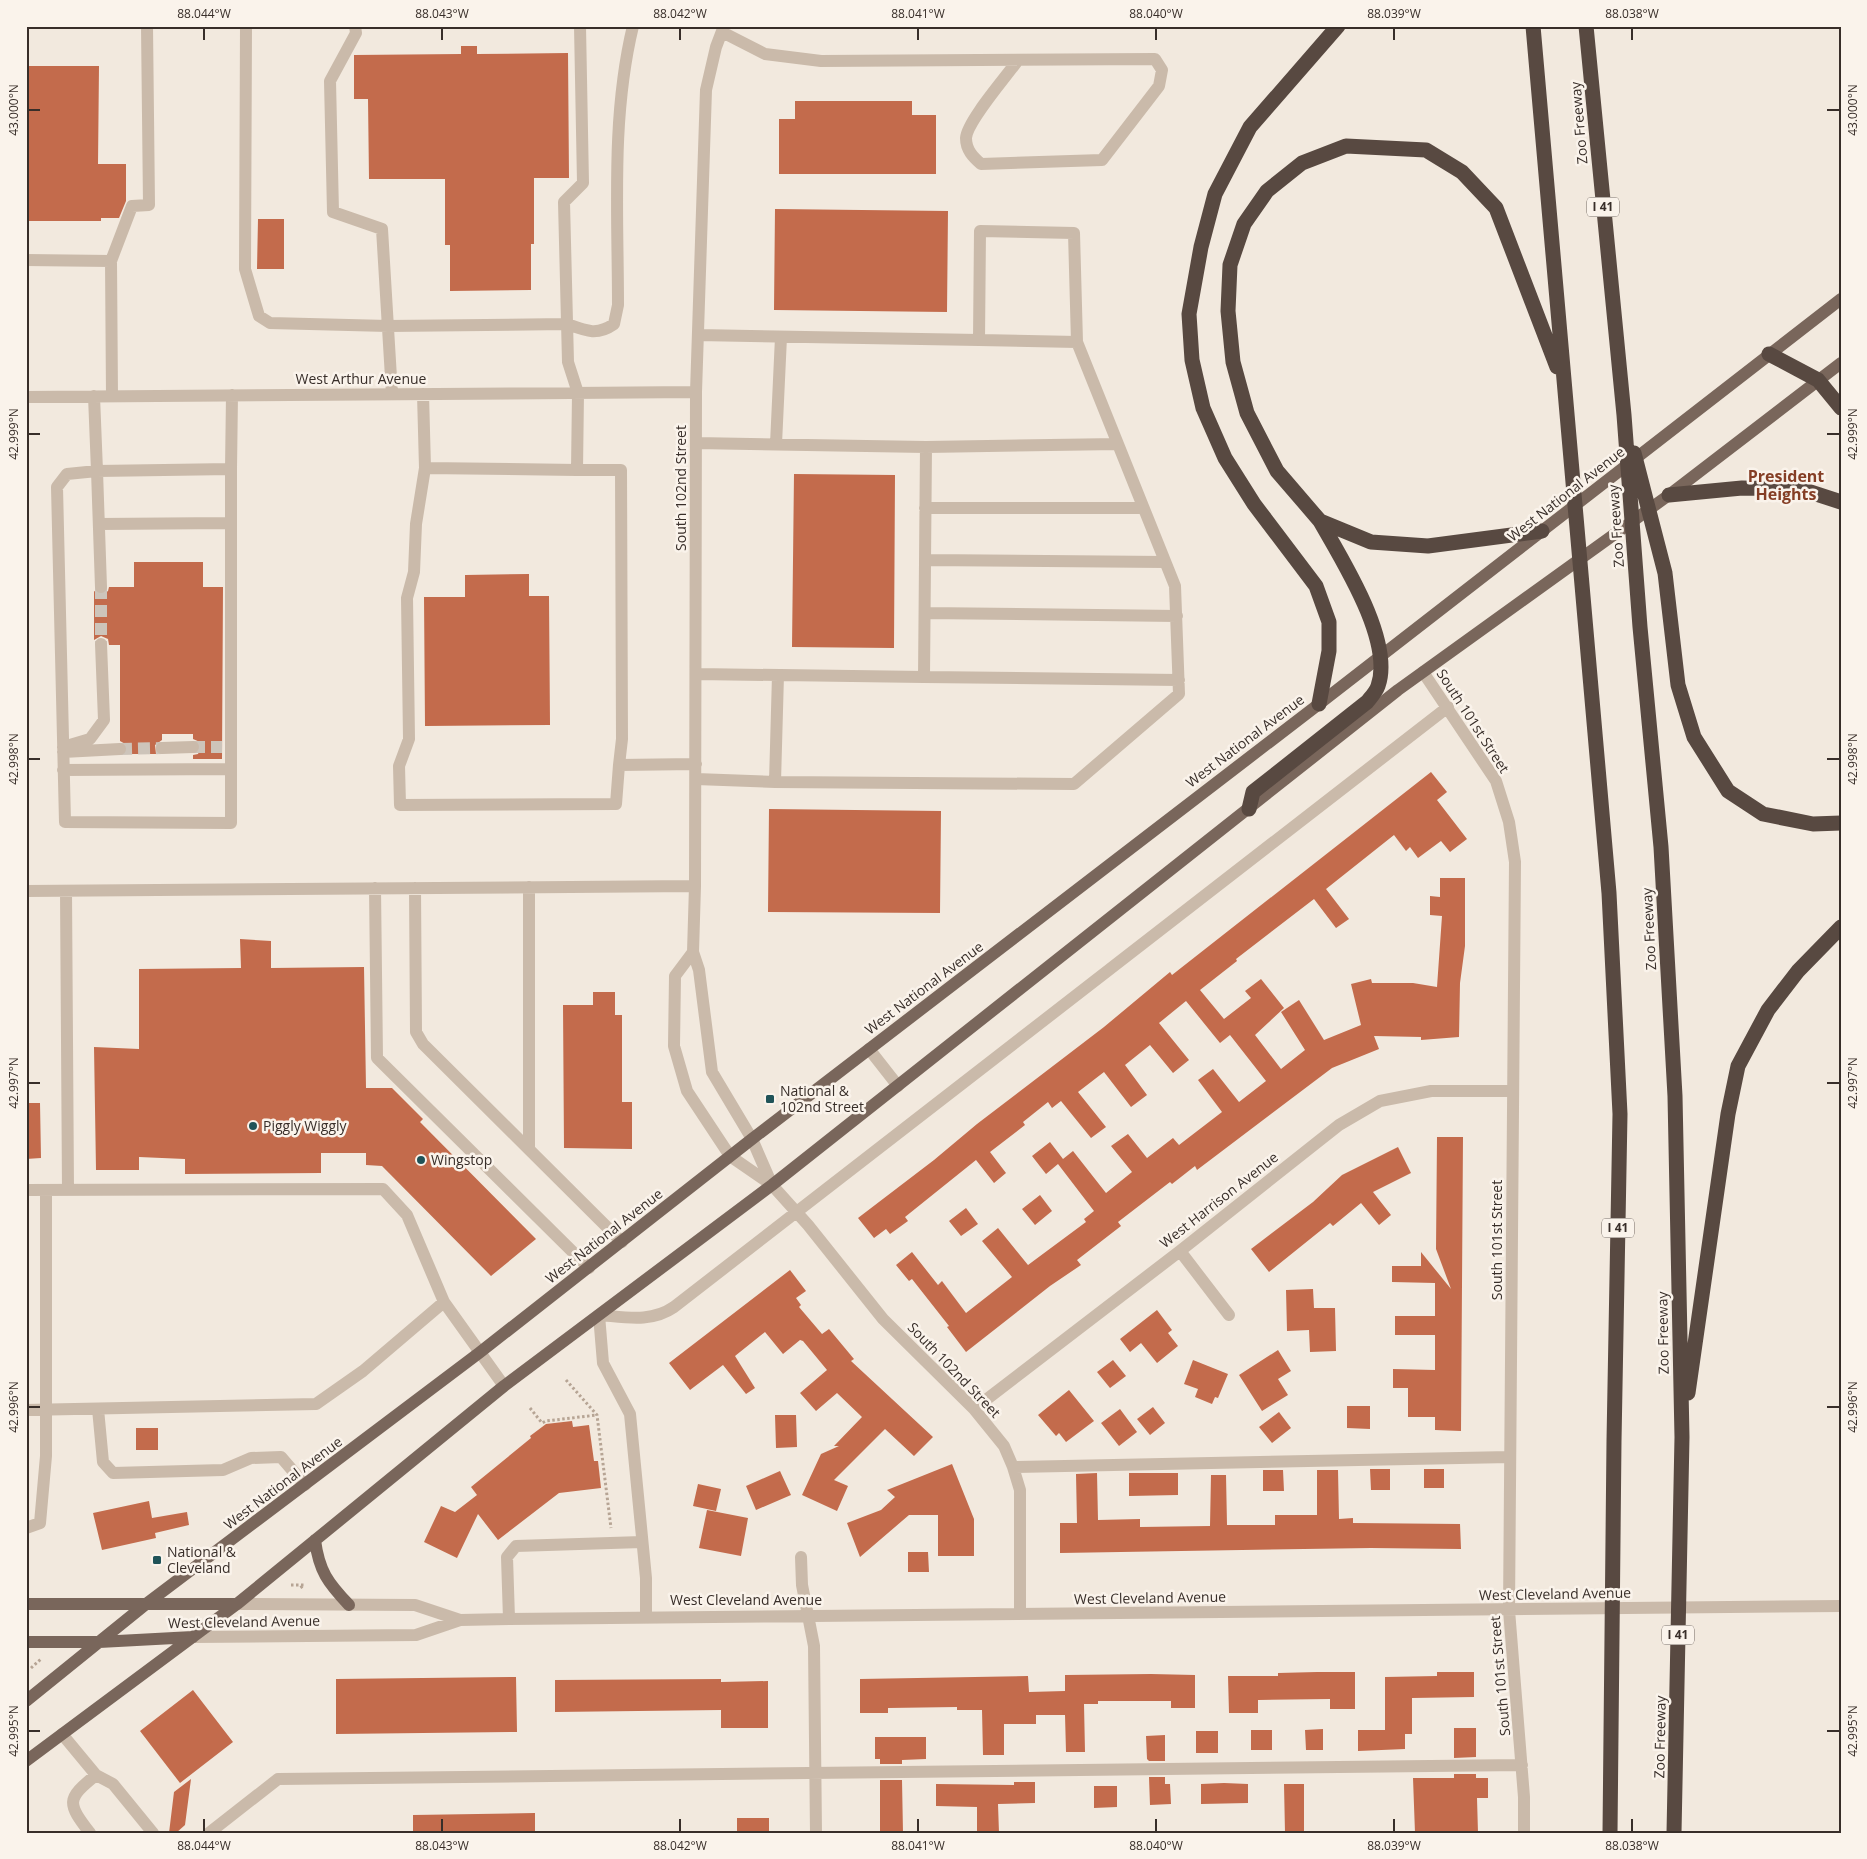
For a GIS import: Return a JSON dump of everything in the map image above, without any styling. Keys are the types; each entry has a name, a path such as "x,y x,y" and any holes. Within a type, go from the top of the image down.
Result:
{"highway":[{"path":"1319,704 1328,651 1329,622 1316,586 1254,504 1225,458 1203,408 1192,360 1189,314 1201,247 1215,194 1250,127 1338,26"},
{"name":"I 41","path":"1533,26 1609,893 1620,1114 1614,1431 1610,1833"},
{"name":"Zoo Freeway","path":"1586,26 1624,415 1640,627 1661,847 1675,1096 1682,1437 1674,1833"},
{"path":"1249,809 1253,792 1367,702 1378,687 1381,671 1380,656 1371,618 1355,581 1320,521 1277,471 1247,413 1233,362 1228,310 1230,264 1244,224 1267,191 1302,163 1346,146 1426,150 1462,172 1496,208 1564,385"},
{"path":"1769,354 1818,380 1841,408"},
{"path":"1624,415 1665,573 1678,685 1694,737 1728,791 1763,814 1814,824 1841,823"},
{"path":"1669,495 1742,488 1801,489 1841,502"},
{"path":"1320,521 1371,542 1428,546 1542,531"},
{"path":"1682,1437 1728,1114 1738,1066 1768,1010 1798,971 1841,926"}],"main road":[{"name":"West National Avenue","path":"26,1701 146,1604 480,1353 730,1156 1319,704 1841,299"},
{"path":"26,1761 236,1604 504,1386 772,1185 1423,672 1669,495 1841,364"},
{"path":"315,1540 322,1572 349,1605"},
{"name":"West Cleveland Avenue","path":"26,1604 236,1604"},
{"name":"West Cleveland Avenue","path":"26,1642 99,1642 192,1637"}],"street":[{"path":"112,396 111,261 132,206 149,205 147,26"},
{"path":"246,26 245,269 259,316 270,323 388,326 567,324 588,331 604,331 614,324 618,305 618,132 628,46 633,26"},
{"path":"355,26 356,33 330,81 333,212 382,229 392,394"},
{"path":"577,470 578,393 568,362 564,202 583,183 580,26"},
{"path":"723,29 764,54 821,61 1154,59 1162,70 1159,86 1102,160 981,164 969,153 966,138 974,119 1018,60"},
{"name":"South 102nd Street","path":"723,29 706,90 696,392 696,779 693,952 699,970 712,1072 752,1139 772,1185"},
{"path":"696,779 775,782 1074,784 1179,694 1175,586 1077,342 1074,233 980,231 979,340"},
{"path":"26,260 111,261"},
{"path":"698,334 1077,342"},
{"path":"776,444 781,337"},
{"name":"West Arthur Avenue","path":"26,397 696,392"},
{"path":"423,394 425,468 416,524 414,572 407,598 409,739 399,766 400,805 616,804 622,739 621,470 425,468"},
{"path":"231,469 97,471 67,474 57,487 64,822 231,823 231,769 226,746 231,469 232,395"},
{"path":"94,396 101,587"},
{"path":"696,443 926,447 1118,444"},
{"path":"924,677 926,447"},
{"path":"925,508 1143,508"},
{"path":"99,524 230,523"},
{"path":"925,560 1165,562"},
{"path":"925,613 1177,616"},
{"path":"63,749 90,739 104,720 101,644"},
{"name":"South 101st Street","path":"1423,672 1496,781 1509,822 1515,862 1509,1610 1522,1765 1524,1833"},
{"path":"696,674 1179,680"},
{"path":"775,782 778,675"},
{"path":"646,1616 642,1542 630,1414 603,1363 599,1314 645,1318 662,1315 1448,707"},
{"path":"162,748 193,747"},
{"path":"63,749 120,749"},
{"path":"619,765 696,764"},
{"path":"63,770 231,769"},
{"path":"26,891 695,886"},
{"path":"528,1149 529,887"},
{"path":"375,888 377,1058 589,1268"},
{"path":"415,888 416,1032 423,1044 622,1242"},
{"path":"66,891 68,1190"},
{"name":"South 102nd Street","path":"693,952 675,976 674,1046 687,1092 730,1156 772,1185 797,1212 883,1319 974,1409 1004,1446 1014,1466 1020,1490 1020,1614"},
{"path":"869,1049 898,1086"},
{"name":"West Harrison Avenue","path":"974,1409 1180,1251 1339,1124 1380,1101 1431,1090 1512,1092"},
{"path":"26,1190 383,1189 407,1215 444,1302 504,1386"},
{"path":"26,1528 40,1523 43,1502 46,1410 46,1190"},
{"path":"1180,1251 1229,1316"},
{"path":"26,1410 316,1404 363,1371 444,1302"},
{"path":"98,1409 103,1462 113,1473 222,1470 251,1458 281,1457 305,1485"},
{"path":"1014,1466 1510,1457"},
{"path":"509,1619 507,1557 516,1546 642,1542"},
{"path":"802,1557 802,1585 814,1646 816,1833"},
{"name":"West Cleveland Avenue","path":"236,1604 415,1605 460,1620"},
{"name":"West Cleveland Avenue","path":"192,1637 416,1636 460,1620 646,1616 1841,1606"},
{"path":"62,1734 96,1775 113,1784 153,1833"},
{"path":"209,1833 278,1779 1522,1765"},
{"path":"90,1833 74,1811 73,1802 75,1792 96,1775"}],"path":[{"path":"566,1380 597,1415 612,1543"},
{"path":"530,1408 542,1423 597,1415"},
{"path":"291,1584 304,1584 295,1591"},
{"path":"31,1668 41,1659"}],"building":[{"path":"461,46 477,46 477,54 568,53 569,178 534,178 534,244 531,244 531,290 450,291 450,245 445,245 445,179 369,179 368,99 354,99 354,55 461,54"},
{"path":"26,66 99,66 98,164 126,164 126,201 119,218 101,218 101,221 26,221"},
{"path":"795,101 912,101 912,115 936,115 936,174 779,174 779,119 795,119"},
{"path":"775,209 948,211 947,312 774,310"},
{"path":"258,219 284,219 284,269 257,269"},
{"path":"794,474 895,475 894,648 792,647"},
{"path":"134,562 203,562 203,587 223,587 222,759 193,759 193,755 198,754 201,747 200,742 193,739 193,734 162,734 162,740 155,745 156,754 126,754 127,745 120,741 120,645 109,645 108,639 101,636 94,640 94,591 102,595 108,591 109,587 134,587"},
{"path":"529,574 529,596 549,596 550,725 425,726 424,597 465,597 465,575"},
{"path":"1431,772 1447,792 1437,800 1467,839 1450,852 1441,841 1418,858 1410,847 1406,851 1394,835 1326,889 1349,919 1336,928 1314,899 1236,959 1237,961 1200,990 1224,1019 1251,998 1245,991 1261,979 1284,1008 1255,1035 1281,1069 1305,1050 1281,1012 1299,1000 1324,1040 1361,1025 1351,984 1371,979 1372,983 1413,983 1437,987 1442,916 1430,915 1430,896 1440,897 1440,878 1465,878 1465,946 1460,983 1459,1037 1421,1040 1421,1037 1374,1036 1379,1049 1332,1068 1197,1170 1195,1166 1172,1184 1170,1182 1118,1222 1121,1226 1077,1260 1081,1265 1050,1286 966,1352 947,1327 949,1326 912,1279 909,1281 896,1265 912,1252 938,1285 942,1281 966,1313 1012,1277 982,1241 998,1228 1028,1265 1086,1222 1084,1219 1094,1211 1058,1164 1046,1174 1032,1156 1050,1142 1063,1159 1073,1151 1106,1193 1132,1172 1111,1146 1128,1134 1147,1158 1173,1138 1179,1145 1222,1112 1198,1080 1213,1069 1239,1102 1266,1081 1230,1035 1220,1043 1186,1001 1159,1023 1189,1060 1173,1073 1150,1045 1125,1065 1147,1095 1131,1107 1104,1072 1078,1092 1106,1127 1091,1138 1061,1101 1052,1108 1048,1102 1023,1122 1025,1125 990,1152 1006,1173 994,1183 976,1160 905,1217 908,1221 890,1234 886,1229 874,1238 858,1218 1104,1027 1170,972 1172,975"},
{"path":"769,809 941,811 940,913 768,912"},
{"path":"240,939 271,941 271,968 364,967 366,1088 392,1088 423,1119 420,1122 536,1239 491,1276 382,1166 366,1165 366,1153 321,1153 321,1173 185,1174 185,1159 139,1157 139,1170 96,1170 94,1047 139,1049 139,969 241,968"},
{"path":"593,992 615,992 615,1015 622,1015 622,1102 632,1102 632,1149 564,1148 563,1005 593,1005"},
{"path":"26,1103 40,1103 41,1158 26,1159"},
{"path":"1437,1137 1463,1137 1461,1431 1435,1430 1435,1417 1408,1417 1408,1388 1393,1388 1393,1369 1435,1370 1435,1335 1395,1335 1395,1316 1435,1316 1435,1283 1392,1282 1392,1266 1421,1266 1421,1252 1451,1289 1436,1249"},
{"path":"1398,1147 1411,1173 1373,1192 1391,1215 1379,1225 1361,1203 1333,1226 1330,1223 1269,1272 1251,1249 1313,1202 1342,1175"},
{"path":"1040,1195 1052,1211 1035,1225 1022,1209"},
{"path":"966,1208 978,1224 961,1236 949,1221"},
{"path":"790,1270 806,1291 796,1298 801,1305 799,1307 822,1334 829,1329 854,1359 851,1361 933,1437 914,1456 885,1429 834,1480 848,1486 837,1511 802,1495 821,1454 839,1446 834,1446 862,1417 837,1393 816,1411 800,1393 827,1370 803,1341 800,1340 783,1354 765,1332 735,1356 755,1388 746,1394 723,1365 690,1390 669,1363"},
{"path":"1313,1289 1314,1308 1335,1308 1336,1351 1310,1352 1309,1330 1287,1331 1286,1290"},
{"path":"1157,1310 1172,1330 1168,1333 1178,1346 1157,1363 1141,1343 1130,1352 1120,1339"},
{"path":"1278,1350 1291,1371 1278,1379 1288,1395 1262,1411 1239,1375"},
{"path":"1113,1360 1126,1376 1110,1388 1097,1372"},
{"path":"1193,1360 1228,1374 1218,1398 1215,1397 1212,1404 1195,1397 1198,1389 1184,1384"},
{"path":"1069,1390 1094,1421 1066,1442 1059,1433 1056,1436 1038,1415"},
{"path":"1347,1406 1370,1406 1370,1429 1347,1428"},
{"path":"1153,1407 1165,1423 1150,1435 1137,1419"},
{"path":"1120,1409 1137,1432 1119,1446 1101,1423"},
{"path":"1279,1412 1291,1428 1272,1443 1259,1427"},
{"path":"775,1415 796,1415 797,1447 776,1448"},
{"path":"572,1421 573,1427 589,1425 594,1461 598,1461 601,1488 559,1493 498,1540 478,1514 457,1558 424,1542 441,1506 455,1512 477,1495 471,1487 531,1438 530,1436 546,1424"},
{"path":"136,1428 158,1428 158,1450 136,1450"},
{"path":"952,1464 974,1519 974,1556 938,1556 938,1515 909,1515 860,1557 847,1523 881,1510 895,1497 887,1490"},
{"path":"1370,1469 1390,1469 1390,1490 1371,1490"},
{"path":"1424,1469 1444,1469 1444,1488 1424,1488"},
{"path":"1263,1470 1283,1470 1284,1491 1263,1491"},
{"path":"1317,1470 1338,1470 1339,1519 1353,1518 1353,1523 1460,1524 1461,1549 1371,1548 1060,1553 1060,1523 1077,1523 1076,1474 1097,1473 1098,1520 1140,1519 1140,1527 1210,1526 1211,1475 1226,1475 1227,1525 1275,1525 1275,1515 1317,1515"},
{"path":"780,1471 791,1495 756,1510 746,1486"},
{"path":"1129,1473 1178,1473 1178,1495 1129,1496"},
{"path":"698,1484 721,1489 716,1511 693,1506"},
{"path":"149,1501 152,1518 187,1512 189,1525 155,1533 156,1538 102,1550 93,1513"},
{"path":"707,1510 748,1518 741,1556 699,1548"},
{"path":"908,1552 928,1552 929,1572 908,1572"},
{"path":"1355,1672 1355,1709 1330,1709 1330,1699 1258,1700 1258,1713 1229,1713 1228,1676 1278,1676 1278,1673"},
{"path":"1437,1672 1474,1672 1474,1697 1412,1698 1412,1734 1405,1734 1405,1749 1358,1751 1358,1730 1385,1730 1385,1677 1437,1676"},
{"path":"1065,1675 1195,1675 1195,1708 1171,1708 1171,1701 1098,1701 1098,1704 1084,1704 1085,1752 1066,1752 1065,1715 1036,1715 1036,1724 1004,1724 1004,1755 983,1755 982,1710 957,1710 957,1707 888,1708 888,1713 860,1713 860,1679 1028,1676 1029,1692 1065,1691"},
{"path":"516,1677 517,1732 336,1734 336,1679"},
{"path":"721,1679 721,1682 768,1681 768,1728 721,1728 721,1710 555,1712 555,1680"},
{"path":"193,1690 233,1742 180,1783 140,1731"},
{"path":"1454,1728 1476,1728 1476,1757 1454,1758"},
{"path":"1323,1729 1323,1750 1306,1750 1305,1730"},
{"path":"1251,1730 1272,1730 1272,1750 1251,1750"},
{"path":"1196,1731 1218,1731 1218,1753 1196,1753"},
{"path":"1165,1735 1165,1761 1149,1761 1147,1759 1146,1736"},
{"path":"875,1737 926,1737 926,1759 902,1760 902,1764 880,1764 880,1759 875,1759"},
{"path":"1454,1774 1476,1774 1476,1778 1488,1778 1488,1798 1477,1798 1478,1833 1415,1833 1413,1778 1454,1778"},
{"path":"1149,1777 1165,1777 1165,1784 1170,1784 1171,1804 1150,1805"},
{"path":"191,1779 185,1825 176,1833 169,1833 174,1792"},
{"path":"880,1780 902,1780 903,1833 880,1833"},
{"path":"1014,1782 1035,1782 1035,1803 998,1804 999,1833 977,1833 977,1807 936,1806 936,1784 1014,1785"},
{"path":"1201,1784 1248,1784 1248,1803 1201,1804"},
{"path":"1284,1784 1304,1784 1304,1833 1285,1833"},
{"path":"1094,1786 1117,1786 1117,1807 1094,1808"},
{"path":"535,1813 535,1833 413,1833 413,1815"},
{"path":"737,1818 769,1818 769,1833 737,1833"}],"tunnel":[{"path":"101,587 101,644"},
{"path":"193,747 222,747"},
{"path":"120,749 162,748"}],"place":[{"name":"National & 102nd Street","path":"770,1099"},
{"name":"Piggly Wiggly","path":"253,1126"},
{"name":"Wingstop","path":"421,1160"},
{"name":"National & Cleveland","path":"157,1560"}],"district":[{"name":"President Heights","path":"1786,485"}]}
